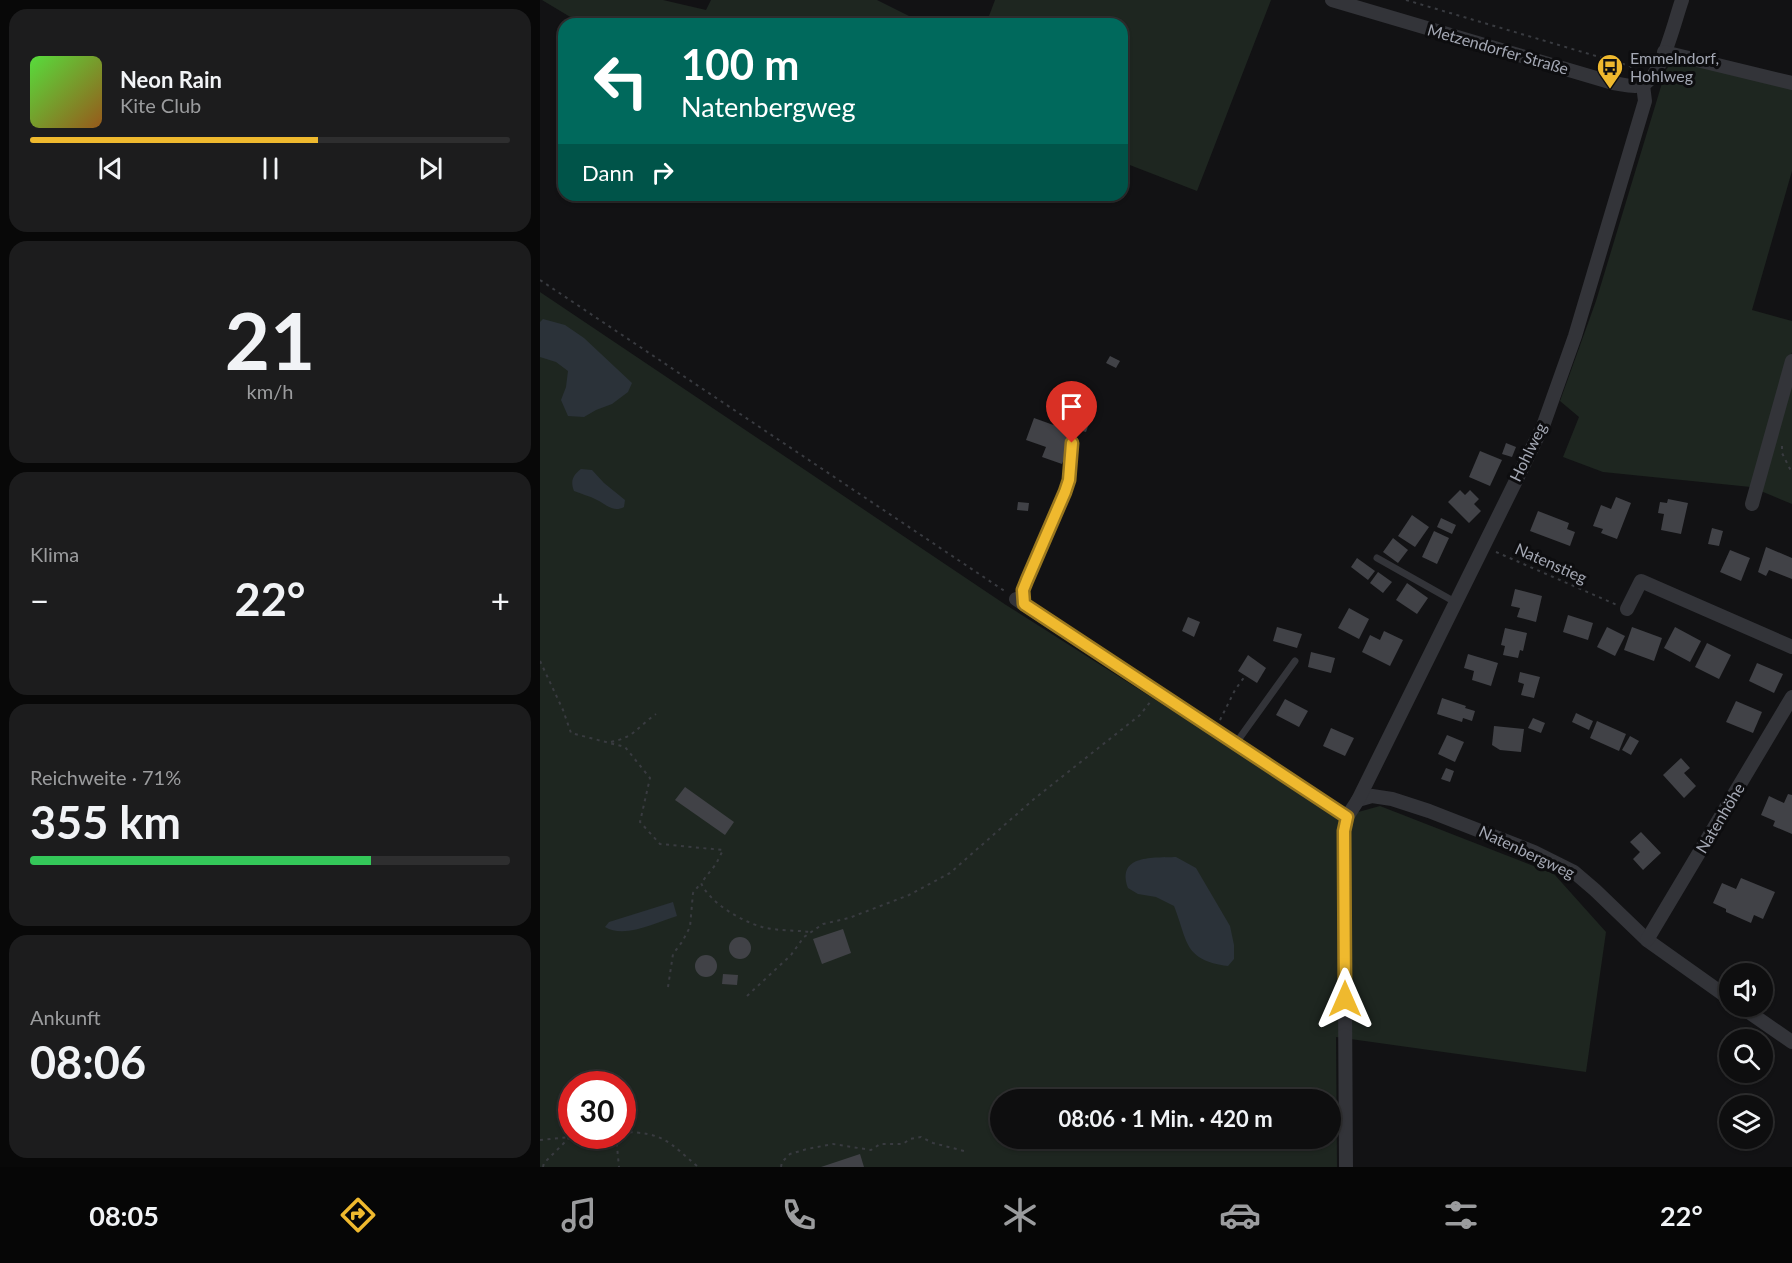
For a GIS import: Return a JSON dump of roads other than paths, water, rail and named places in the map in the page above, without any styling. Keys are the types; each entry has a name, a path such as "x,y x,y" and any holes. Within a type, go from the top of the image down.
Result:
{"street":[{"name":"Metzendorfer Straße","path":"1332,0 1613,83 1643,85"},
{"path":"1643,85 1652,77 1664,52 1682,0"},
{"path":"1664,52 1792,83"},
{"name":"Hohlweg","path":"1347,817 1358,800 1543,426 1575,336 1645,101 1643,85"},
{"path":"1752,504 1792,361"},
{"path":"1627,609 1641,581 1792,647"},
{"path":"1020,601 1347,817 1344,831 1346,1167"},
{"name":"Natenhöhe","path":"1647,940 1792,697"},
{"name":"Natenbergweg","path":"1358,800 1372,796 1392,799 1443,816 1534,852 1574,872 1647,940 1719,991"},
{"path":"1756,1017 1792,1042"}],"lane":[{"path":"1020,601 1067,486 1072,443"},
{"path":"1377,558 1455,602"},
{"path":"1236,743 1295,660"}],"place":[{"name":"Emmelndorf, Hohlweg","path":"1610,90"}]}
